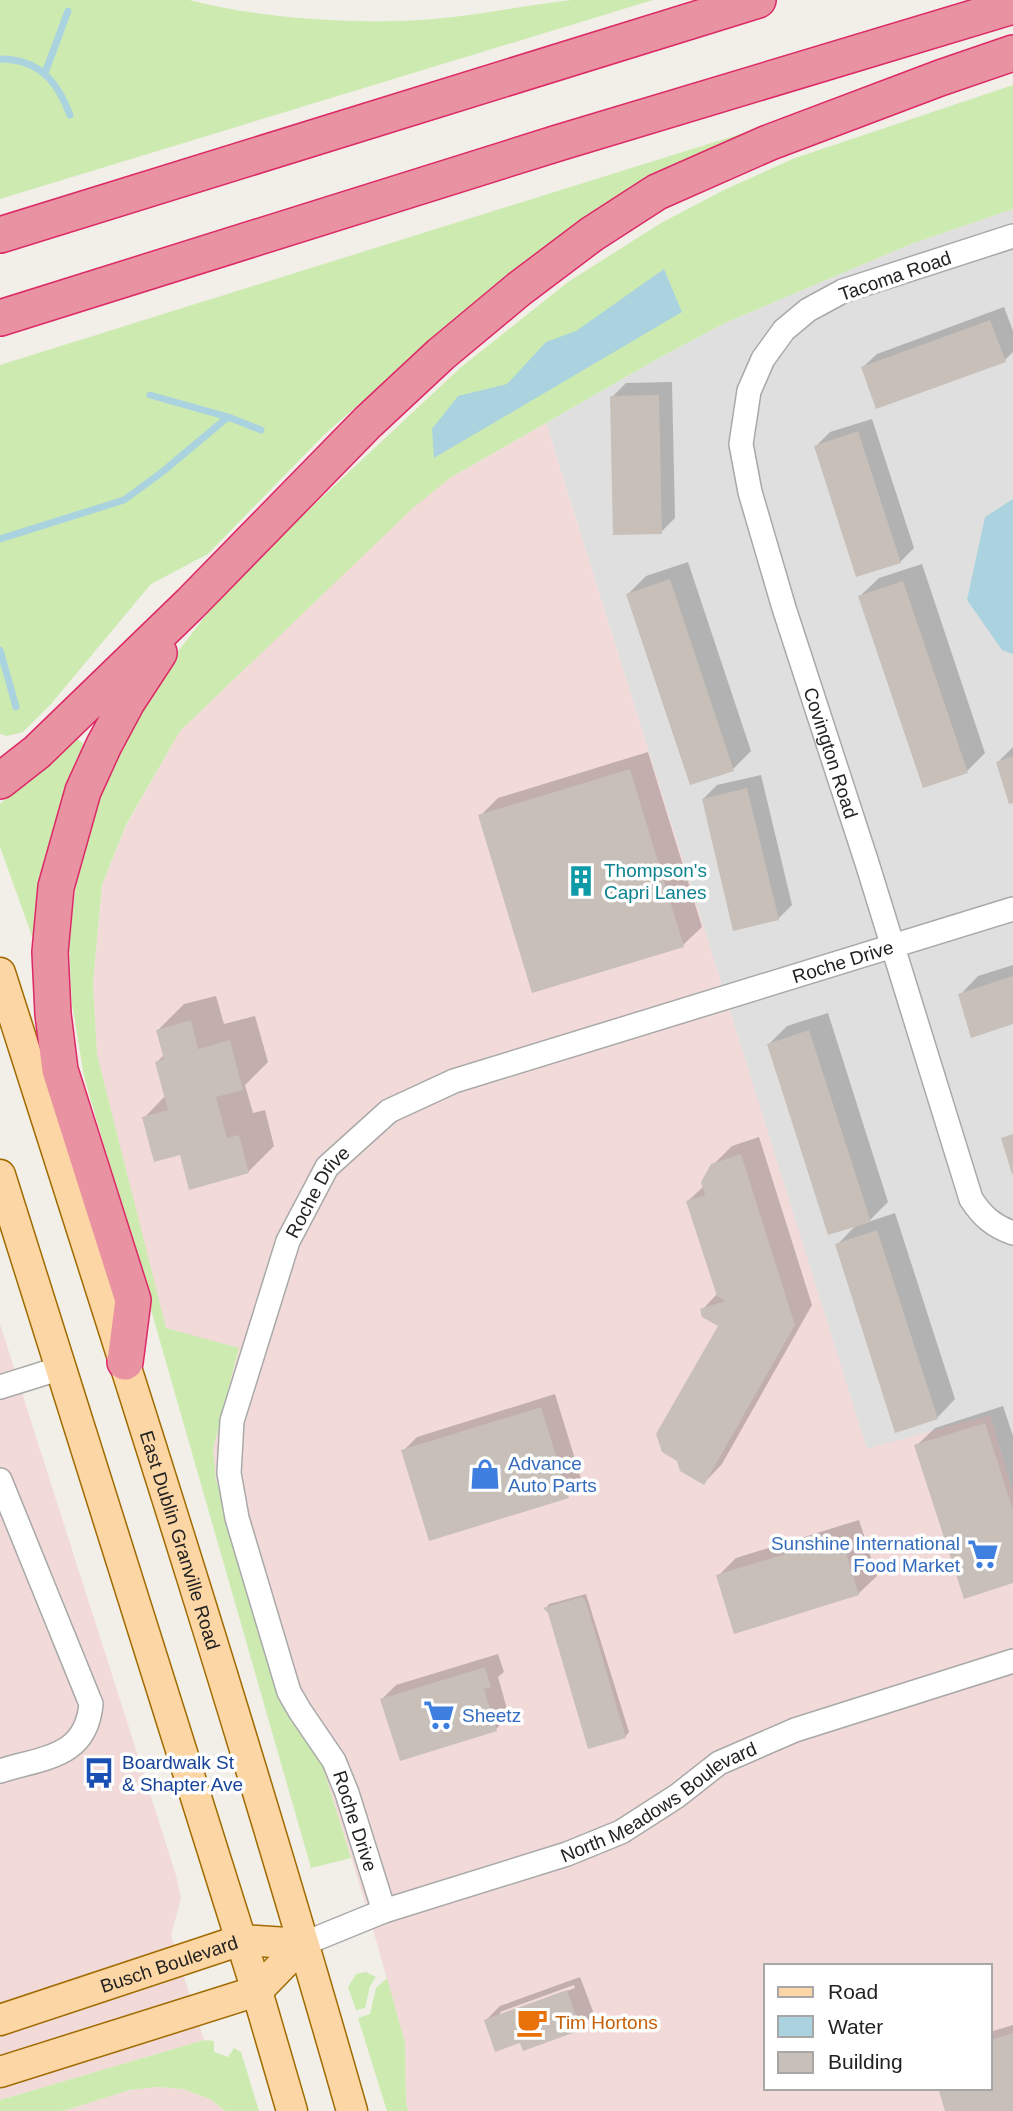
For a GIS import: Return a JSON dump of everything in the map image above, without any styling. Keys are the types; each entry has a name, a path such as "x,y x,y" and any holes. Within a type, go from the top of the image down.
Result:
{"highway":[{"path":"0,235 758,0"},
{"path":"0,318 558,143 1013,6"},
{"path":"0,781 37,752 190,604 368,422 441,354 519,289 592,234 657,192 768,143 1013,53"},
{"path":"125,1362 133,1300 60,1070 50,952 56,887 83,791 127,702 190,604"}],"main road":[{"name":"East Dublin Granville Road","path":"0,973 125,1362 352,2111"},
{"path":"0,1175 257,1991 292,2111"},
{"name":"Busch Boulevard","path":"0,2020 241,1940 303,1944"},
{"path":"0,2072 257,1991 303,1944"}],"street":[{"name":"Tacoma Road","path":"784,330 808,310 843,291 1013,236"},
{"name":"Covington Road","path":"784,330 762,359 749,391 741,444 750,492 784,608 971,1199 981,1214 993,1224 1013,1233"},
{"name":"Roche Drive","path":"384,1911 334,1760 289,1692 237,1518 229,1473 232,1421 288,1241 327,1167 389,1111 454,1082 1013,909"},
{"path":"0,1387 61,1368"},
{"path":"0,1480 91,1704 90,1719 82,1737 66,1750 0,1771"},
{"name":"North Meadows Boulevard","path":"303,1944 384,1911 567,1854 621,1832 677,1796 719,1763 795,1730 1013,1661"}],"shaded area":[{"path":"1013,209 1013,1493 990,1415 867,1450 546,423 725,323 911,244"},
{"path":"546,423 867,1449 990,1415 1013,1493 1013,2111 408,2111 405,2043 369,1915 322,1764 292,1722 282,1698 216,1480 213,1449 239,1349 166,1328 97,1055 93,983 102,885 126,826 180,731 413,507 450,478"},
{"path":"0,1324 176,1875 181,1899 171,1935 204,2040 0,2100"},
{"path":"157,2087 183,2089 210,2099 225,2111 63,2111 130,2090"}],"green space":[{"path":"0,0 189,0 279,16 343,21 405,21 572,0 653,0 0,199"},
{"path":"1013,85 1013,209 911,244 725,323 450,478 413,508 180,731 126,825 102,885 93,983 97,1054 166,1328 239,1348 213,1449 216,1480 282,1698 292,1722 322,1764 351,1858 311,1868 84,1076 72,1004 69,946 77,874 90,821 122,741 159,676 210,610 286,531 460,368 568,282 661,223 724,190 795,158"},
{"path":"753,130 421,349 324,435 208,554 151,584 51,704 23,732 7,736 0,734 0,365"},
{"path":"77,739 84,744 65,800 38,939 33,939 0,847 0,804"},
{"path":"366,1972 376,1977 370,1986 365,2008 356,2010 348,1987 356,1974"},
{"path":"387,1978 405,2043 408,2111 387,2111 358,2018 370,2014 376,1988"},
{"path":"204,2040 214,2041 214,2052 228,2057 234,2048 241,2052 259,2111 225,2111 210,2099 183,2089 157,2087 130,2090 63,2111 0,2111 0,2100"}],"water":[{"path":"664,269 682,312 434,458 432,429 458,396 507,384 546,342 576,331"},
{"path":"1013,499 1013,654 1002,650 967,600 985,517"}],"building":[{"path":"990,320 1006,362 876,409 861,367"},
{"path":"659,395 662,534 613,535 610,396"},
{"path":"858,431 901,563 856,577 814,446"},
{"path":"670,579 734,771 690,785 626,594"},
{"path":"903,581 968,773 923,788 858,596"},
{"path":"1013,756 1013,803 1009,804 996,762"},
{"name":"Thompson's Capri Lanes","path":"630,769 684,947 532,993 478,815"},
{"path":"747,788 779,920 733,931 702,799"},
{"path":"1013,976 1013,1024 971,1038 958,994"},
{"path":"191,1020 198,1049 230,1040 243,1090 216,1097 227,1138 239,1135 249,1173 189,1190 180,1155 154,1162 142,1117 168,1110 155,1062 164,1059 156,1030"},
{"path":"809,1030 871,1222 828,1235 767,1044"},
{"path":"1013,1134 1013,1174 1012,1174 1001,1138"},
{"path":"741,1154 795,1325 704,1485 680,1471 677,1461 662,1452 656,1434 718,1326 702,1317 700,1309 725,1301 717,1296 686,1201 705,1195 701,1182 711,1164"},
{"path":"877,1230 938,1419 895,1433 835,1244"},
{"name":"Advance Auto Parts","path":"541,1407 569,1498 429,1541 401,1450"},
{"path":"985,1423 1013,1510 1013,1583 964,1599 914,1445"},
{"path":"841,1537 859,1595 734,1634 716,1575"},
{"name":"Sheetz","path":"582,1597 586,1602 626,1738 588,1749 548,1613 543,1608"},
{"name":"Sheetz","path":"485,1667 491,1687 484,1689 497,1731 400,1761 380,1699"},
{"path":"567,1990 581,2030 523,2051 520,2043 495,2052 484,2020"},
{"path":"1013,2033 1013,2111 945,2111 939,2090 992,2090 992,2039"}],"waterway":[{"path":"45,73 68,11"},
{"path":"0,59 26,63 45,74 59,92 70,115"},
{"path":"150,395 228,417 261,430"},
{"path":"0,539 124,500 228,417"},
{"path":"0,650 16,707"}],"place":[{"name":"Thompson's Capri Lanes","path":"581,881"},
{"name":"Advance Auto Parts","path":"485,1474"},
{"name":"Sunshine International Food Market","path":"983,1554"},
{"name":"Sheetz","path":"439,1715"},
{"name":"Boardwalk St & Shapter Ave","path":"99,1773"},
{"name":"Tim Hortons","path":"532,2022"}]}
